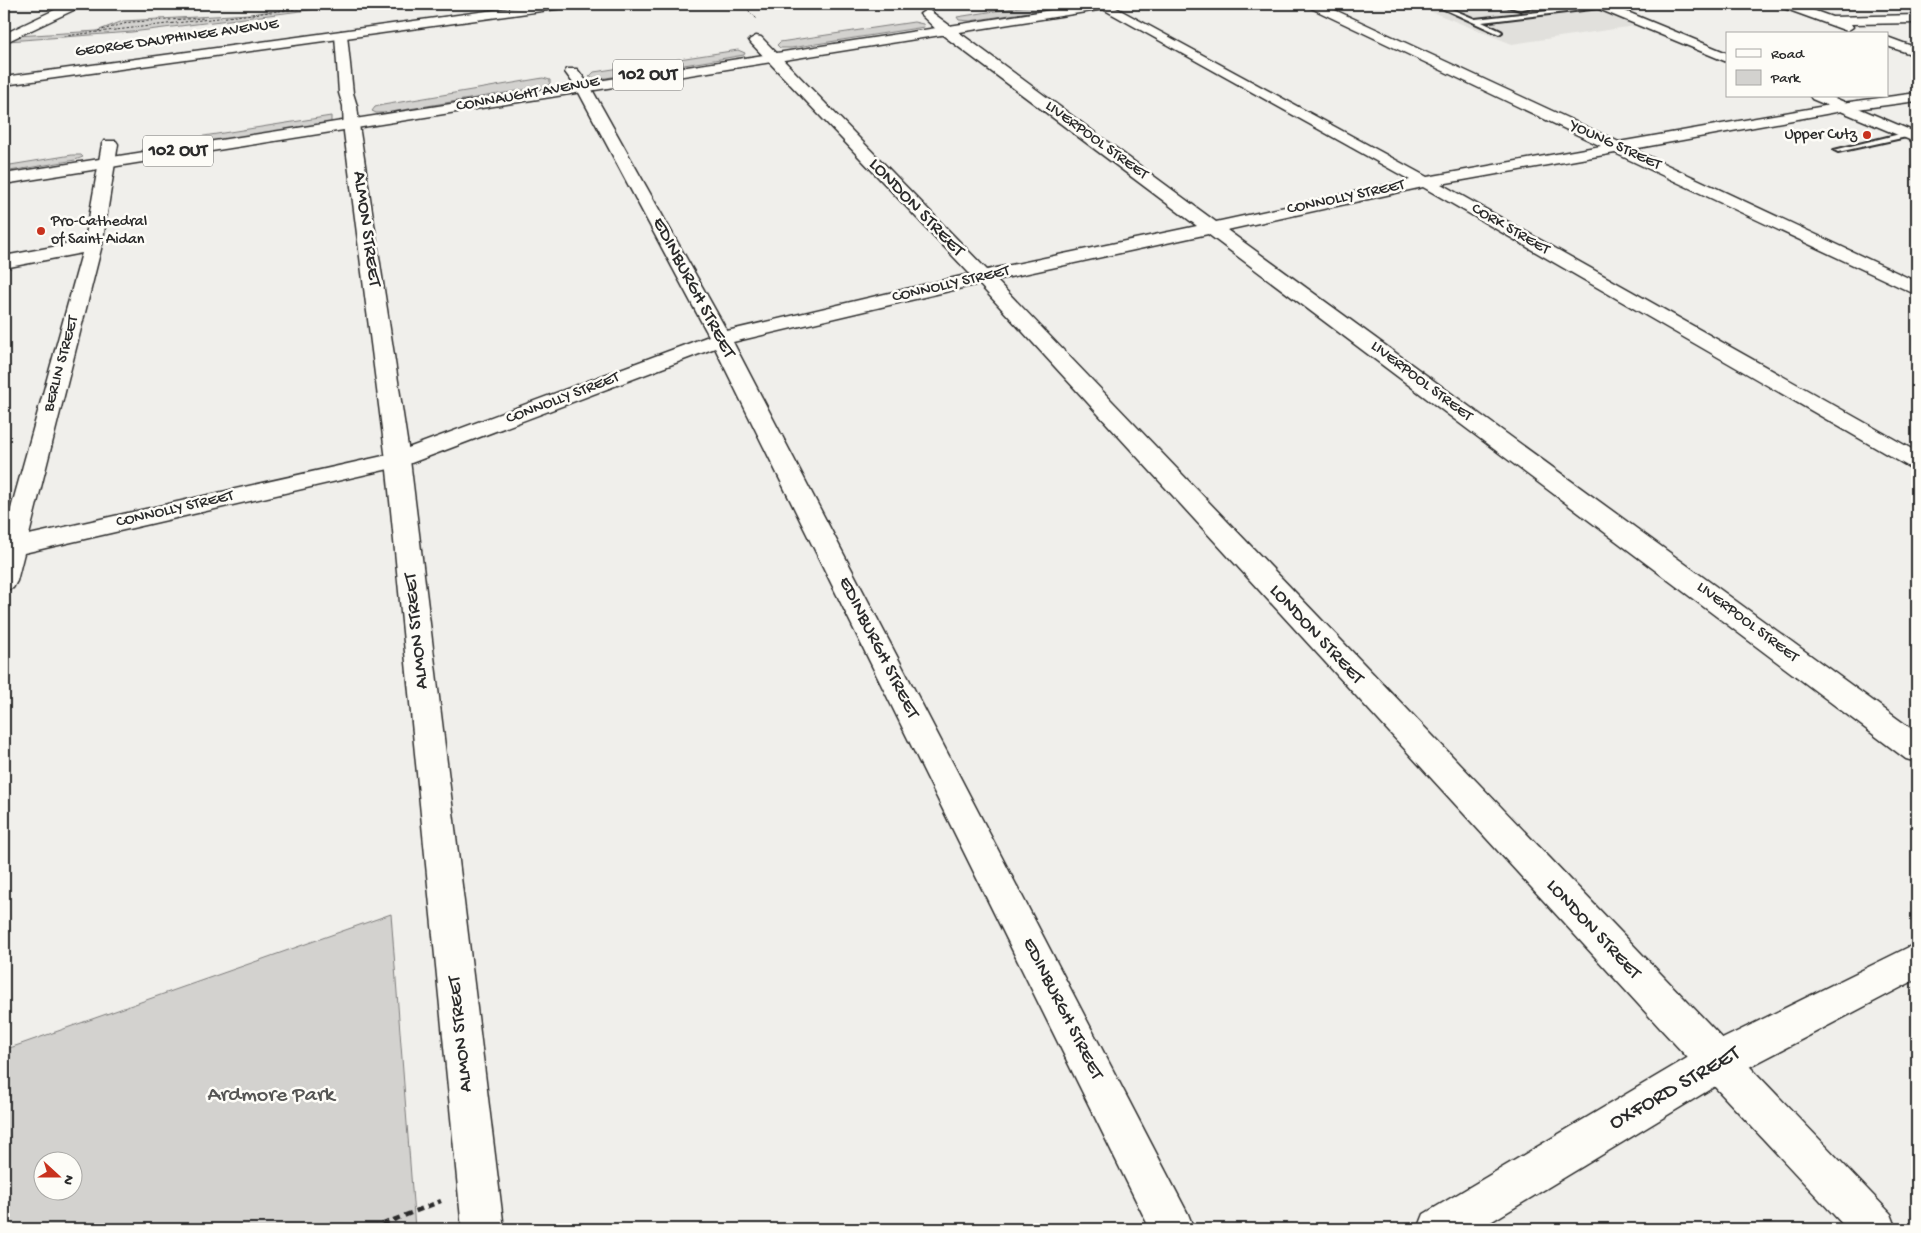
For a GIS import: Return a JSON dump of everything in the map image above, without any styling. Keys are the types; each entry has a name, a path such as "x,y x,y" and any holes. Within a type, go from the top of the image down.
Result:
{"street":[{"path":"4,38 76,4"},
{"name":"GEORGE DAUPHINEE AVENUE","path":"4,81 563,4"},
{"name":"CONNAUGHT AVENUE","path":"4,179 109,149 762,44 945,21 1104,4"},
{"name":"CORK STREET","path":"1104,4 1425,182 1917,462"},
{"path":"1785,4 1860,32"},
{"name":"YOUNG STREET","path":"1316,5 1917,289"},
{"path":"1601,5 1726,58"},
{"name":"CONNAUGHT AVENUE","path":"921,15 945,21"},
{"name":"LIVERPOOL STREET","path":"921,15 945,21 1212,227 1917,750"},
{"path":"1830,21 1917,19"},
{"name":"ALMON STREET","path":"341,34 346,94 350,111 398,460 483,1229"},
{"path":"1888,41 1917,52"},
{"name":"LONDON STREET","path":"762,44 1876,1229"},
{"name":"EDINBURGH STREET","path":"577,75 721,339 1173,1229"},
{"name":"CONNOLLY STREET","path":"9,548 398,460 721,339 983,277 1425,182 1842,106 1917,97"},
{"path":"1822,98 1912,136"},
{"name":"BERLIN STREET","path":"4,582 9,548 93,245 109,149"},
{"path":"4,262 93,245"},
{"name":"OXFORD STREET","path":"1439,1229 1718,1062 1917,960"}],"lane":[{"path":"1316,5 1336,4"},
{"path":"1436,4 1500,32"},
{"path":"1504,4 1520,8 1536,6"},
{"path":"1475,21 1601,5"},
{"path":"1838,150 1912,136"}],"path":[{"path":"228,17 131,22 89,34 339,4"},
{"path":"371,1229 478,1185"}],"shaded area":[{"path":"1412,4 1590,4 1635,26 1512,44"}],"green space":[{"path":"328,4 357,4 132,32 8,41 17,36 97,31 123,21 250,14"},
{"path":"1039,4 1082,4 970,21 959,20 957,17"},
{"path":"914,22 923,24 924,27 791,48 780,48 777,45 780,42"},
{"path":"738,50 745,53 744,55 600,79 589,77 594,72"},
{"path":"543,78 550,80 547,86 385,113 372,111 375,107 383,105"},
{"path":"331,116 331,123 144,153 141,150 147,145"},
{"path":"81,155 83,157 4,172 4,166"},
{"name":"Ardmore Park","path":"391,914 415,1229 4,1229 4,1050"}],"place":[{"name":"Upper Cutz","path":"1867,135"},
{"name":"Pro-Cathedral of Saint Aidan","path":"41,231"}]}
